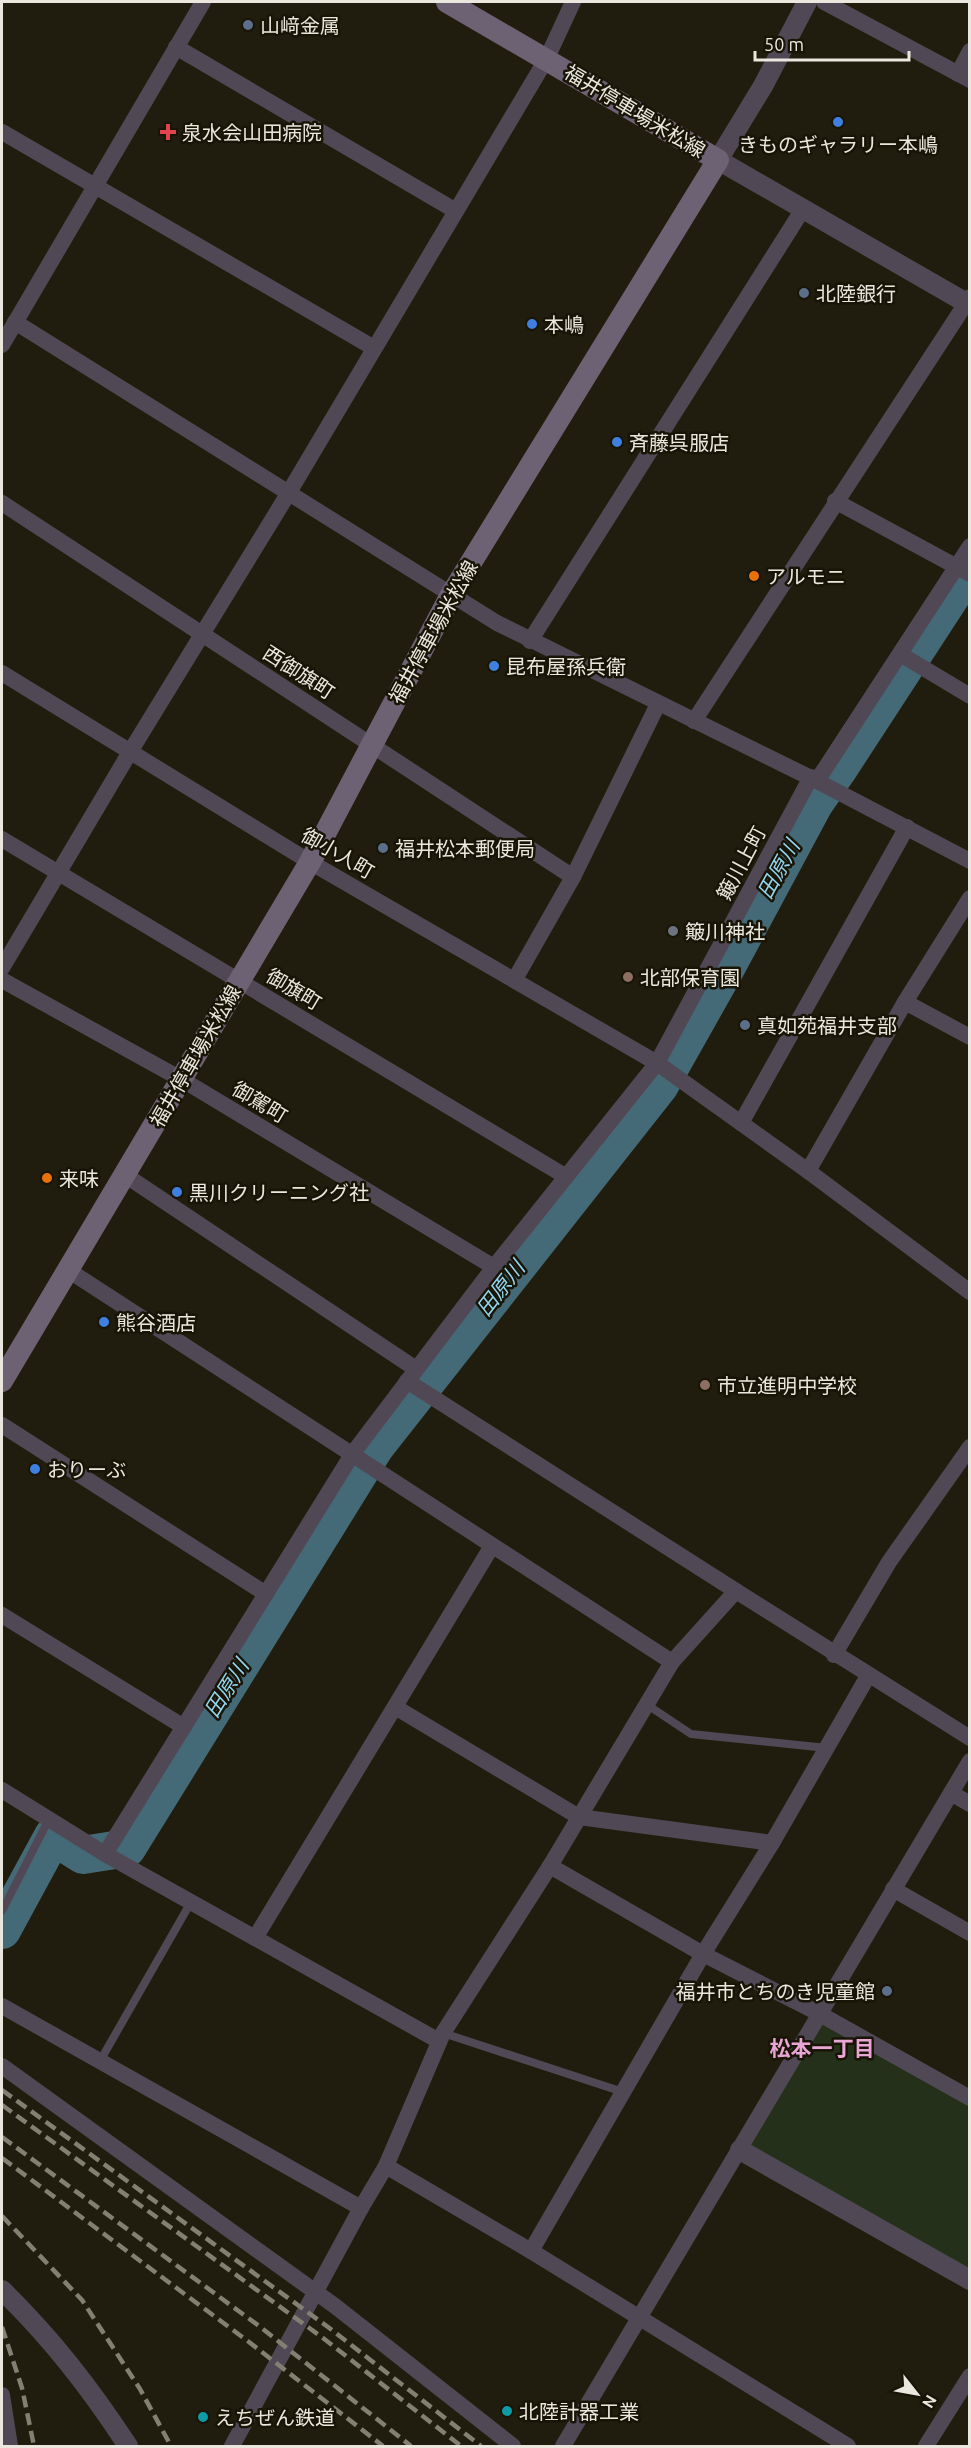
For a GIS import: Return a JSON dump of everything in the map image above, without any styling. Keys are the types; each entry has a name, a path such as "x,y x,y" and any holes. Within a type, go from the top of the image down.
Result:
{"main road":[{"name":"福井停車場米松線","path":"2,1381 310,862 451,595 718,160 547,58 447,2"}],"street":[{"path":"2,345 202,2"},
{"path":"2,968 130,752 288,494 547,58 573,2"},
{"path":"694,721 835,501 968,301 718,160 762,86 807,2"},
{"path":"824,2 964,77 969,51"},
{"path":"176,47 456,211"},
{"path":"2,132 374,348"},
{"path":"530,641 803,209"},
{"path":"15,322 451,595 530,641 814,779 969,861"},
{"path":"835,501 963,571"},
{"name":"西御旗町","path":"2,503 573,877"},
{"name":"簸川上町","path":"105,1854 353,1453 494,1267 657,1063 814,779 900,654 963,571 969,546"},
{"path":"900,654 969,696"},
{"name":"御小人町","path":"2,673 310,862 657,1063 808,1171 969,1292"},
{"path":"515,979 573,877 658,704"},
{"path":"741,1123 908,827"},
{"name":"御旗町","path":"2,839 565,1176"},
{"path":"808,1171 905,1002 969,898"},
{"name":"御駕町","path":"2,980 181,1079 494,1267"},
{"path":"905,1002 969,1037"},
{"path":"125,1175 412,1375 834,1655 969,1738"},
{"path":"68,1270 672,1662"},
{"path":"2,1425 266,1594"},
{"path":"834,1655 889,1562 969,1447"},
{"path":"255,1938 492,1546"},
{"path":"232,2446 386,2166 441,2037 550,1866 672,1662 736,1591"},
{"path":"2,1615 184,1727"},
{"path":"531,2251 703,1953 772,1844 828,1749 868,1676"},
{"path":"395,1707 579,1817 772,1844"},
{"path":"563,2446 969,1761"},
{"path":"2,1790 105,1854 255,1938 441,2037"},
{"path":"951,1792 969,1804"},
{"path":"550,1866 703,1953 818,2013 969,2098"},
{"path":"893,1889 969,1933"},
{"path":"2,2006 361,2208"},
{"path":"2,2066 315,2292 513,2446"},
{"path":"740,2150 969,2280"},
{"path":"386,2166 531,2251 848,2446"},
{"path":"2,2290 75,2368 128,2446"},
{"path":"926,2446 969,2376"},
{"path":"2,2395 10,2446"}],"lane":[{"path":"646,1704 691,1734 828,1749"},
{"path":"2,1911 49,1819"},
{"path":"100,2061 191,1902"},
{"path":"441,2037 623,2092"}],"green space":[{"path":"818,2013 969,2098 969,2280 740,2150"}],"waterway":[{"name":"田原川","path":"2,1930 53,1836 83,1855 127,1848 375,1447 660,1085 814,804 970,567"}],"railway":[{"path":"2,2090 328,2327 481,2446"},
{"path":"2,2105 323,2338 461,2446"},
{"path":"2,2137 259,2326 411,2446"},
{"path":"2,2158 249,2342 383,2446"},
{"path":"2,2216 82,2300 140,2389 171,2446"},
{"path":"2,2327 22,2388 34,2446"}],"place":[{"name":"山﨑金属","path":"248,25"},
{"name":"きものギャラリー本嶋","path":"838,122"},
{"name":"泉水会山田病院","path":"168,132"},
{"name":"北陸銀行","path":"804,293"},
{"name":"本嶋","path":"532,324"},
{"name":"斉藤呉服店","path":"617,442"},
{"name":"アルモニ","path":"754,576"},
{"name":"昆布屋孫兵衛","path":"494,666"},
{"name":"福井松本郵便局","path":"383,848"},
{"name":"簸川神社","path":"673,931"},
{"name":"北部保育園","path":"628,977"},
{"name":"真如苑福井支部","path":"745,1025"},
{"name":"来味","path":"47,1178"},
{"name":"黒川クリーニング社","path":"177,1192"},
{"name":"熊谷酒店","path":"104,1322"},
{"name":"市立進明中学校","path":"705,1385"},
{"name":"おりーぶ","path":"35,1469"},
{"name":"福井市とちのき児童館","path":"887,1991"},
{"name":"北陸計器工業","path":"507,2411"},
{"name":"えちぜん鉄道","path":"203,2417"}],"district":[{"name":"松本一丁目","path":"822,2048"}]}
